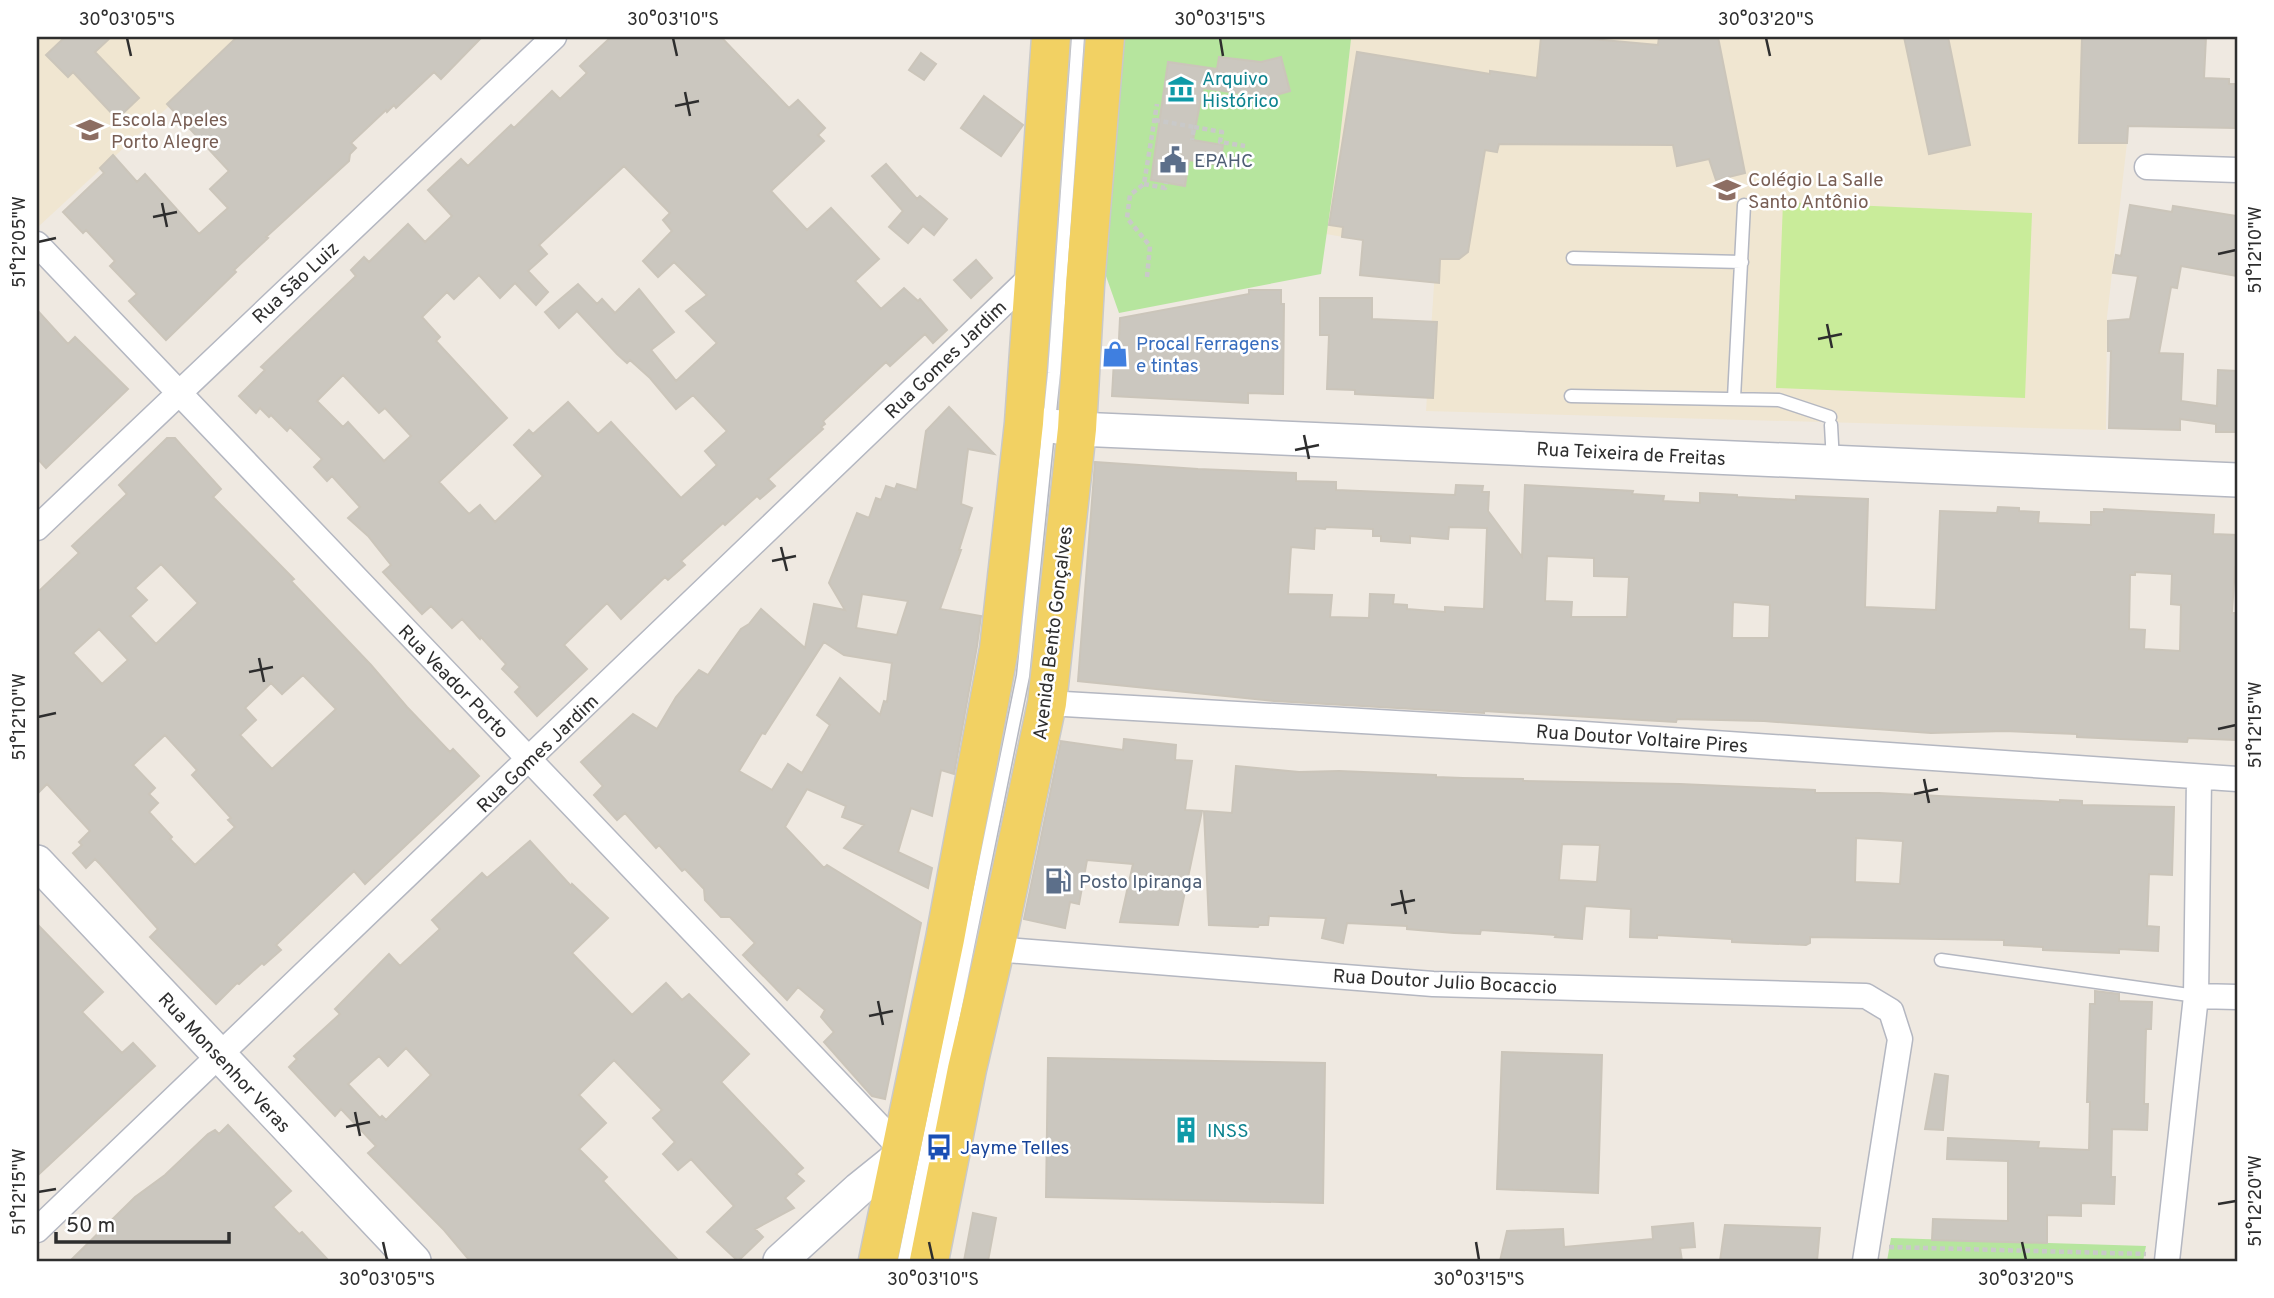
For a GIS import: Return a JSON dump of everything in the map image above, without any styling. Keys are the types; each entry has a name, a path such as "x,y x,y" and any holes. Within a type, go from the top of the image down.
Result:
{"main road":[{"name":"Avenida Bento Gonçalves","path":"929,1261 967,1069 1047,703 1050,426 1035,273 1051,37"},
{"name":"Avenida Bento Gonçalves","path":"878,1261 945,939 999,649 1085,285 1105,37"}],"street":[{"name":"Rua São Luiz","path":"37,528 550,38"},
{"path":"2147,167 2237,170"},
{"name":"Rua Veador Porto","path":"37,244 530,760 900,1153"},
{"name":"Rua Gomes Jardim","path":"37,1230 1035,273"},
{"name":"Rua Teixeira de Freitas","path":"1050,426 2237,480"},
{"name":"Rua Doutor Voltaire Pires","path":"1047,703 1570,733 2237,779"},
{"path":"2167,1258 2196,996 2199,778"},
{"name":"Rua Monsenhor Veras","path":"37,862 414,1261"},
{"name":"Rua Doutor Julio Bocaccio","path":"995,949 1433,984 1866,996 1891,1012 1900,1039 1867,1254"},
{"path":"2196,996 2237,997"},
{"path":"780,1261 900,1153"}],"lane":[{"path":"904,1261 1023,676 1050,426 1078,37"},
{"path":"1734,398 1744,205"},
{"path":"1573,258 1742,262"},
{"path":"1571,396 1779,400 1830,421 1833,462"},
{"path":"944,1065 945,939"},
{"path":"944,1065 995,949"},
{"path":"1941,960 2196,996"}],"path":[{"path":"1147,277 1150,246 1127,218 1130,195 1144,184 1157,104"},
{"path":"1155,120 1222,132 1220,142 1245,146"},
{"path":"1192,140 1194,127"},
{"path":"1144,184 1165,188 1166,183"},
{"path":"1867,1254 2167,1258"}],"shaded area":[{"name":"Escola Apeles Porto Alegre","path":"37,37 244,37 39,226"},
{"name":"Colégio La Salle Santo Antônio","path":"1351,37 2130,37 2127,143 2107,317 2106,430 1426,411 1436,253 1326,234"}],"green space":[{"path":"1119,37 1351,39 1321,274 1119,313 1100,259"},
{"path":"1783,202 2032,213 2025,398 1776,388"},
{"path":"1891,1238 2146,1246 2143,1261 1887,1261"}],"building":[{"path":"65,37 111,37 95,52 139,98 117,119 73,72 68,77 46,55"},
{"path":"237,37 482,37 441,79 434,72 396,108 394,105 387,112 386,110 351,143 356,148 350,154 349,161 266,237 268,238 234,270 236,272 166,340 129,301 137,294 110,266 115,261 86,230 83,233 63,212 104,173 100,168 113,155 137,182 145,174 199,234 228,208 210,189 229,171 167,104"},
{"path":"611,37 721,37 789,108 798,100 825,128 818,135 824,141 771,191 807,230 831,208 879,259 855,281 881,309 904,288 918,301 920,299 947,330 933,343 925,334 890,366 886,362 823,421 823,429 768,479 775,486 760,499 757,496 725,525 723,523 681,561 685,565 668,580 665,577 621,619 607,603 564,645 587,669 537,716 515,692 520,687 502,669 506,664 462,619 452,628 431,606 422,614 383,572 391,565 368,536 348,518 360,507 332,476 327,481 314,467 322,459 290,427 287,431 260,408 256,413 239,396 265,370 261,367 356,276 351,270 364,257 369,262 408,224 425,242 452,216 428,190 461,159 468,166 511,125 514,128 552,91 560,99 587,73 580,66","holes":["624,166 670,213 663,220 672,231 643,261 658,277 674,262 707,295 686,311 717,343 676,381 651,350 674,332 639,289 615,313 602,299 597,304 578,284 545,312 559,328 577,311 617,354 627,363 630,360 650,378 676,409 693,395 727,431 705,451 717,465 681,498 611,422 598,434 568,402 533,434 529,430 514,445 543,476 495,522 480,505 469,514 439,482 507,418 436,341 440,337 422,317 447,292 454,299 479,275 500,298 515,283 536,305 548,292 528,271 547,254 539,245","343,375 379,413 385,408 411,436 384,461 348,422 343,427 317,401"]},
{"path":"1541,37 1658,45 1659,37 1718,37 1745,173 1716,180 1709,159 1677,166 1673,145 1499,144 1497,152 1485,150 1468,252 1459,259 1440,259 1439,283 1360,275 1363,240 1342,237 1343,227 1329,225 1357,52 1490,74 1490,71 1537,78"},
{"path":"1904,37 1948,37 1970,145 1929,154"},
{"path":"2082,37 2206,37 2204,78 2229,79 2229,84 2237,84 2235,128 2128,126 2127,143 2079,143"},
{"path":"921,53 936,64 924,80 909,70"},
{"path":"1219,57 1261,62 1281,57 1290,91 1259,100 1258,96 1203,88 1193,140 1223,145 1220,165 1189,160 1185,186 1151,180 1168,62 1217,69"},
{"path":"984,96 1023,125 1001,156 961,128"},
{"path":"886,164 917,199 920,196 947,219 934,235 923,226 908,243 889,227 903,211 872,176"},
{"path":"2130,205 2172,212 2173,206 2237,216 2237,276 2181,266 2177,288 2171,287 2159,353 2183,354 2181,401 2217,406 2218,370 2237,371 2237,432 2216,432 2216,424 2180,419 2180,430 2109,428 2111,351 2108,351 2108,321 2130,319 2138,276 2113,273 2116,255 2121,256"},
{"path":"976,260 992,278 971,298 954,280"},
{"path":"1249,290 1281,290 1281,304 1284,304 1283,394 1248,393 1248,403 1112,396 1114,360 1118,360 1120,318 1249,294"},
{"path":"1320,298 1372,298 1372,319 1437,322 1433,398 1355,394 1355,390 1327,389 1329,335 1320,335"},
{"path":"37,310 68,344 75,337 128,389 46,468 37,458"},
{"path":"949,407 994,454 968,449 961,504 972,508 961,550 940,609 981,616 954,774 941,770 932,816 911,808 898,852 932,868 928,888 844,848 864,825 842,817 846,806 807,789 785,827 824,868 827,865 921,923 885,1099 872,1096 824,1042 834,1032 821,1017 825,1010 798,987 787,1000 743,955 755,943 730,917 721,917 705,900 704,889 685,869 682,871 659,845 656,848 625,813 617,820 594,795 603,786 581,762 633,714 657,729 676,697 699,670 708,675 741,629 749,624 761,609 805,648 814,604 845,610 829,583 857,513 869,518 876,498 881,500 886,486 895,489 897,484 917,490 926,431","holes":["862,594 908,601 897,635 856,628","824,642 844,655 892,663 887,702 884,701 880,715 840,678 817,715 830,725 802,773 788,764 772,790 739,771"]},
{"path":"167,438 175,438 221,489 213,497 294,579 291,581 407,707 450,752 453,749 479,776 365,884 354,871 276,945 281,950 237,983 216,1004 150,937 158,929 100,864 95,859 86,868 73,853 82,845 79,842 90,831 47,784 37,794 37,593 79,553 72,546 127,494 119,485","holes":["161,564 198,603 156,644 130,616 147,600 135,588","99,629 128,660 102,684 73,653","303,675 336,709 272,769 240,735 256,720 245,708 271,683 282,694","165,735 197,770 192,775 231,818 228,820 235,827 195,865 149,812 158,803 149,794 155,788 133,765"]},
{"path":"1095,462 1296,473 1296,481 1336,482 1336,490 1455,495 1456,485 1483,486 1482,492 1489,492 1488,511 1522,557 1525,485 1633,491 1632,494 1664,496 1663,501 1700,503 1700,493 1796,500 1796,496 1868,499 1865,607 1936,610 1940,511 1997,513 1998,507 2019,508 2019,511 2039,512 2038,523 2091,525 2091,512 2104,512 2104,509 2214,515 2213,534 2237,535 2232,613 2237,613 2235,740 2188,738 2187,742 2005,731 1931,733 1764,721 1677,719 1676,722 1484,713 1274,701 1078,681","holes":["1449,527 1487,528 1484,609 1445,607 1445,612 1407,609 1407,605 1393,604 1394,595 1370,594 1369,618 1330,617 1332,595 1288,594 1291,547 1314,549 1315,528 1373,529 1373,536 1381,536 1381,541 1410,543 1410,536 1448,539","1547,556 1594,558 1594,576 1629,577 1627,617 1571,617 1572,602 1545,601","2135,572 2172,574 2171,604 2181,605 2180,651 2144,649 2145,630 2129,629 2130,575 2135,575","1733,602 1770,605 1769,638 1732,638"]},
{"path":"1124,739 1176,745 1175,760 1192,761 1185,810 1202,811 1178,925 1120,922 1133,864 1087,860 1079,904 1070,902 1065,928 1024,919 1061,741 1123,750"},
{"path":"1236,766 1299,772 1339,771 1523,781 1680,784 1815,790 1815,793 2060,800 2082,801 2082,805 2174,807 2172,875 2149,874 2147,926 2159,927 2158,951 2119,949 2119,953 2043,950 2043,947 2004,945 2004,940 1810,937 1810,943 1806,945 1657,935 1657,938 1630,937 1631,909 1585,906 1582,939 1481,930 1480,934 1454,933 1407,929 1407,926 1347,923 1343,943 1322,938 1326,918 1269,916 1268,925 1258,927 1209,925 1204,811 1232,813","holes":["1856,838 1903,841 1900,884 1855,882","1562,844 1600,845 1597,882 1559,880"]},
{"path":"530,841 571,886 572,884 608,918 572,953 632,1015 666,983 682,1000 689,994 749,1054 721,1082 803,1168 796,1174 804,1181 785,1198 794,1208 755,1229 763,1237 738,1261 707,1232 734,1206 691,1159 678,1170 663,1154 675,1142 653,1118 662,1110 614,1060 579,1095 606,1123 579,1149 607,1177 603,1181 679,1261 470,1261 444,1230 368,1153 376,1146 341,1109 335,1116 289,1067 297,1059 294,1056 340,1014 335,1009 389,954 400,966 440,929 432,920 482,873 487,878","holes":["406,1048 431,1075 386,1120 382,1116 380,1118 348,1084 379,1056 388,1066"]},
{"path":"37,924 103,992 82,1012 122,1053 133,1043 155,1066 37,1176"},
{"path":"2095,991 2119,994 2119,1001 2152,1002 2151,1029 2146,1029 2144,1104 2148,1104 2147,1130 2112,1129 2111,1177 2115,1177 2114,1204 2081,1203 2081,1216 2047,1215 2047,1243 1932,1240 1933,1219 2008,1221 2008,1161 1947,1159 1948,1138 2039,1142 2038,1148 2089,1150 2090,1102 2087,1102 2090,1004 2095,1004"},
{"path":"1502,1052 1602,1055 1598,1193 1497,1189"},
{"name":"INSS","path":"1048,1058 1325,1063 1323,1203 1046,1197"},
{"path":"1935,1074 1948,1076 1943,1130 1925,1129"},
{"path":"228,1125 291,1191 273,1207 299,1234 302,1232 329,1261 70,1261 135,1197 165,1175 208,1134 215,1130 219,1134"},
{"path":"973,1213 996,1218 988,1261 964,1261"},
{"path":"1693,1223 1695,1247 1680,1248 1682,1261 1500,1261 1507,1231 1563,1229 1564,1247 1653,1239 1652,1227"},
{"path":"1725,1225 1820,1228 1817,1261 1720,1261"}],"place":[{"name":"Arquivo Histórico","path":"1181,89"},
{"name":"Escola Apeles Porto Alegre","path":"90,130"},
{"name":"EPAHC","path":"1173,160"},
{"name":"Colégio La Salle Santo Antônio","path":"1727,190"},
{"name":"Procal Ferragens e tintas","path":"1115,354"},
{"name":"Posto Ipiranga","path":"1058,881"},
{"name":"INSS","path":"1186,1130"},
{"name":"Jayme Telles","path":"939,1147"}]}
